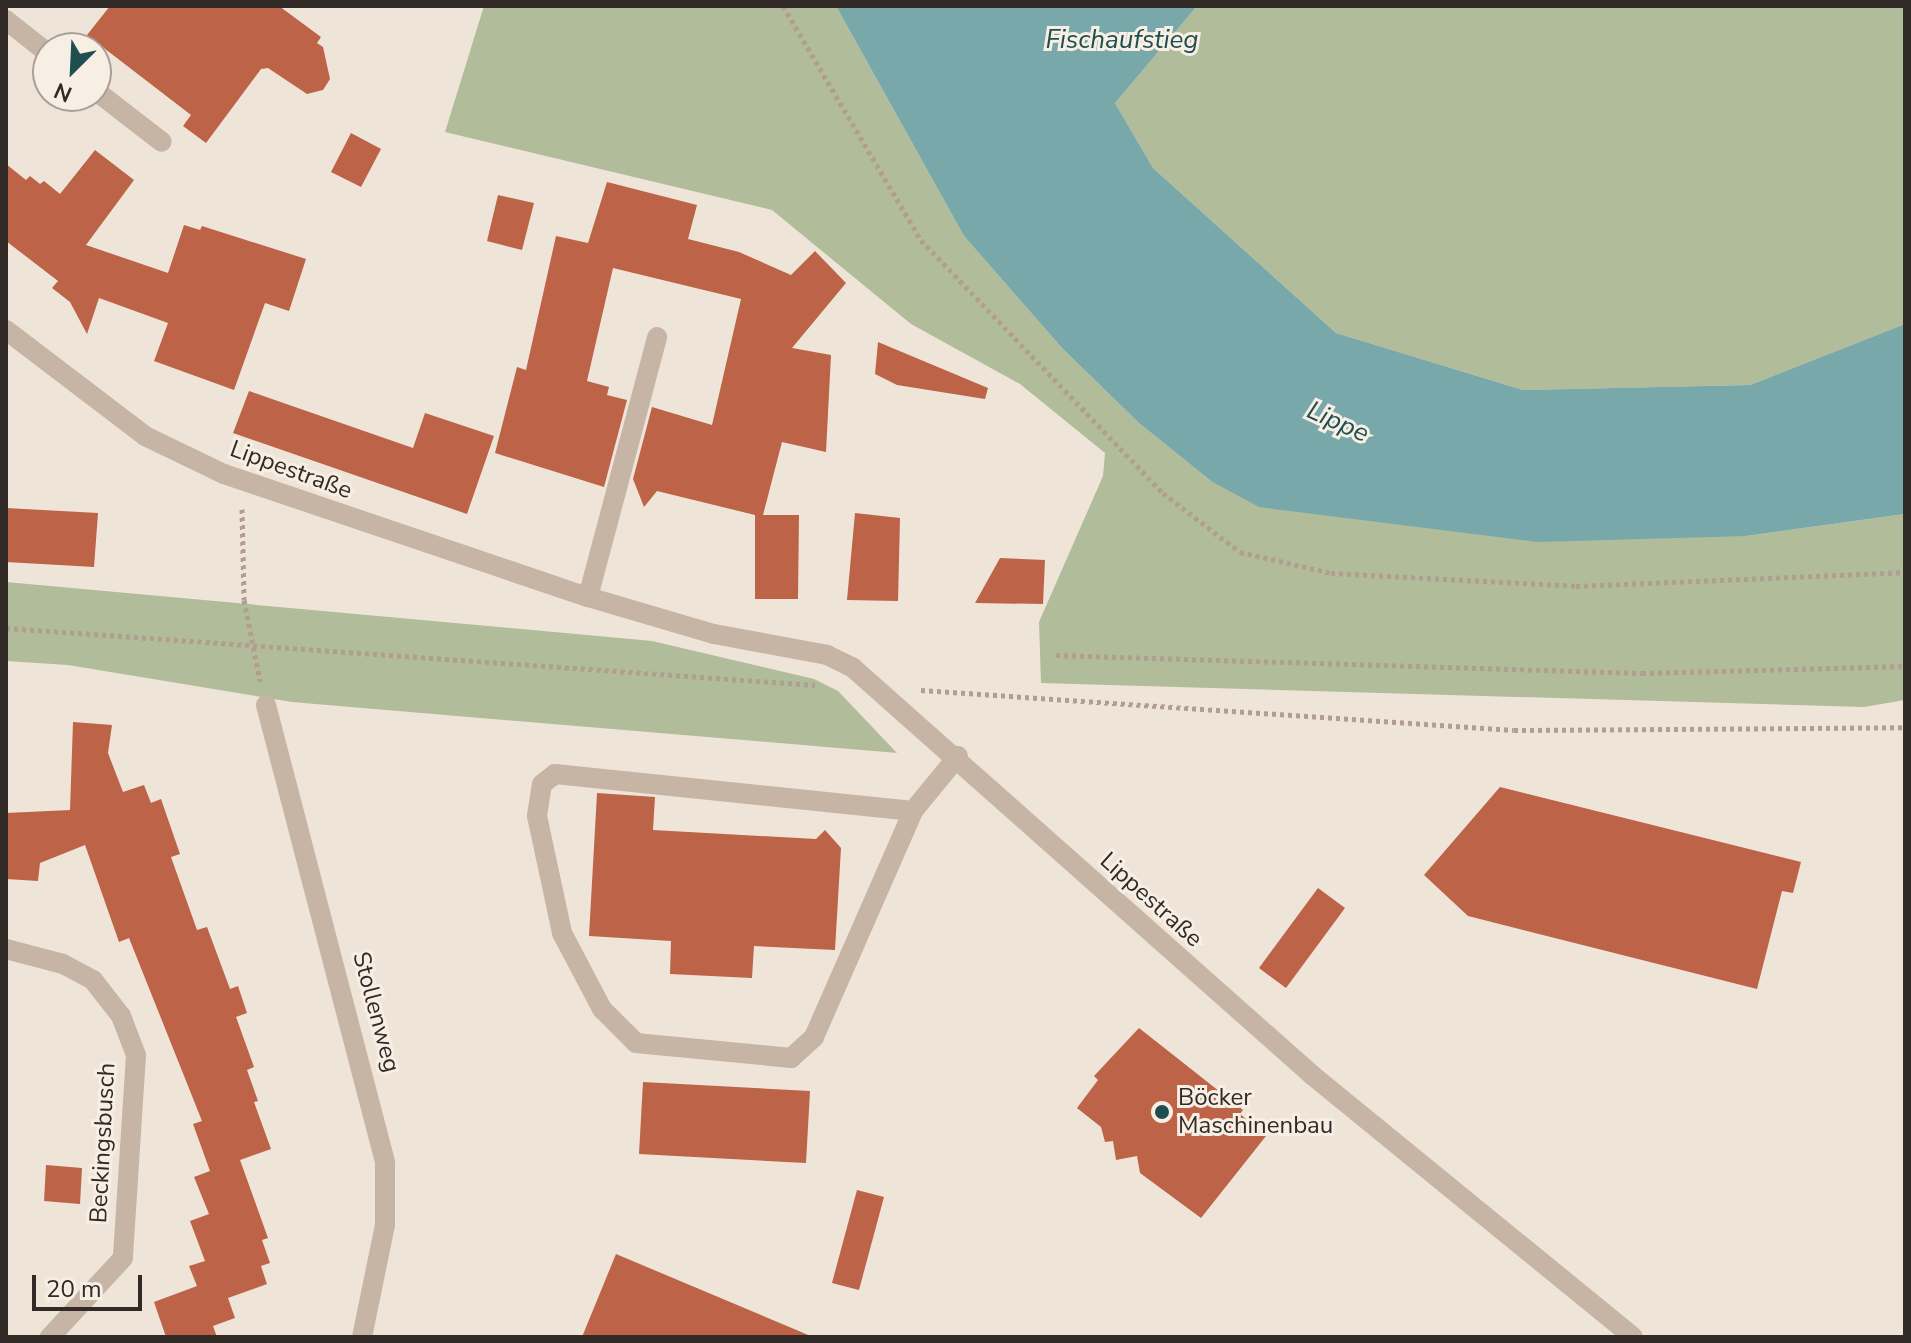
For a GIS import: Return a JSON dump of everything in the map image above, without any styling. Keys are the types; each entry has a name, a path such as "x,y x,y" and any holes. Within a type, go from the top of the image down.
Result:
{"street":[{"path":"6,20 32,40"},
{"path":"112,103 162,142"},
{"name":"Lippestraße","path":"6,330 145,436 243,481 588,597 714,634 827,655 877,687 958,756 1117,907 1300,1065 1633,1337"},
{"path":"588,597 657,337"},
{"name":"Stollenweg","path":"266,705 385,1163 381,1254 362,1337"},
{"path":"913,811 555,774 542,784 537,816 562,933 602,1009 636,1043 791,1058 814,1037 913,811 958,756"},
{"name":"Beckingsbusch","path":"6,949 63,964 93,980 121,1016 136,1055 123,1258 50,1337"}],"path":[{"path":"783,6 921,240 1163,493 1240,552 1331,573 1576,586 1905,572"},
{"path":"243,481 250,643 266,705"},
{"path":"6,628 820,685"},
{"path":"1056,655 1642,673 1905,666"},
{"path":"877,687 1514,730 1905,727"}],"green space":[{"path":"484,6 836,6 964,236 1062,348 1139,423 1211,481 1746,536 1905,514 1905,700 1864,707 1041,683 1039,622 1103,476 1105,453 1020,384 911,324 772,210 445,132"},
{"path":"1197,6 1905,6 1905,324 1750,385 1523,390 1336,333 1153,168 1115,103"},
{"path":"6,582 652,641 814,679 838,691 897,753 292,702 68,665 6,661"}],"water":[{"path":"836,6 1197,6 1115,103 1153,168 1336,333 1523,390 1750,385 1905,324 1905,514 1746,536 1538,542 1259,507 1211,481 1139,423 1062,348 964,236"}],"building":[{"path":"110,6 279,6 321,37 317,43 323,47 330,79 323,90 307,94 268,68 261,69 206,143 183,126 191,115 112,54 112,32 89,32"},
{"path":"351,133 381,149 361,187 331,172"},
{"path":"95,150 134,180 86,245 168,273 184,225 200,230 202,226 306,259 289,311 265,303 234,390 154,361 168,323 99,298 87,334 70,302 52,288 58,281 6,241 6,164 26,180 30,176 40,184 44,181 60,194"},
{"path":"607,182 697,205 688,239 739,252 791,275 815,251 846,283 792,348 831,355 826,452 782,442 763,515 799,515 798,599 755,599 755,515 657,491 644,507 633,479 652,407 712,425 741,299 613,268 587,381 609,387 607,395 627,400 604,487 495,453 517,367 526,370 556,236 588,243"},
{"path":"498,195 534,203 522,250 487,241"},
{"path":"878,342 988,388 985,399 897,385 875,374"},
{"path":"249,391 413,448 425,413 494,436 467,514 233,433"},
{"path":"6,508 98,513 94,567 6,562"},
{"path":"855,513 900,518 898,601 847,600"},
{"path":"1000,558 1045,560 1043,604 975,603"},
{"path":"73,722 112,725 108,753 123,792 144,785 151,803 161,799 180,854 171,857 197,930 207,927 230,989 238,986 247,1013 236,1017 254,1067 247,1070 258,1101 254,1102 271,1149 240,1160 268,1238 262,1240 270,1263 261,1266 267,1284 228,1298 235,1318 213,1326 217,1337 166,1337 154,1302 197,1286 189,1266 205,1261 190,1221 209,1214 194,1177 210,1171 193,1124 202,1121 129,938 119,942 85,845 40,863 38,881 6,879 6,813 70,810"},
{"path":"1500,787 1801,862 1793,893 1782,891 1757,989 1468,916 1424,875"},
{"path":"597,793 655,797 653,830 816,839 825,830 841,848 835,950 754,946 752,978 670,974 671,941 589,936"},
{"path":"1318,888 1345,908 1286,988 1259,968"},
{"name":"Böcker Maschinenbau","path":"1139,1028 1243,1110 1240,1114 1266,1136 1201,1218 1140,1173 1137,1156 1116,1160 1113,1141 1105,1142 1101,1127 1077,1108 1098,1080 1094,1076"},
{"path":"643,1082 810,1091 806,1163 639,1154"},
{"path":"46,1165 82,1168 80,1204 44,1201"},
{"path":"857,1190 884,1197 859,1290 832,1283"},
{"path":"616,1254 813,1337 582,1337"}],"place":[{"name":"Böcker Maschinenbau","path":"1162,1112"}],"water label":[{"name":"Fischaufstieg","path":"1122,40"},
{"name":"Lippe","path":"1338,422"}]}
